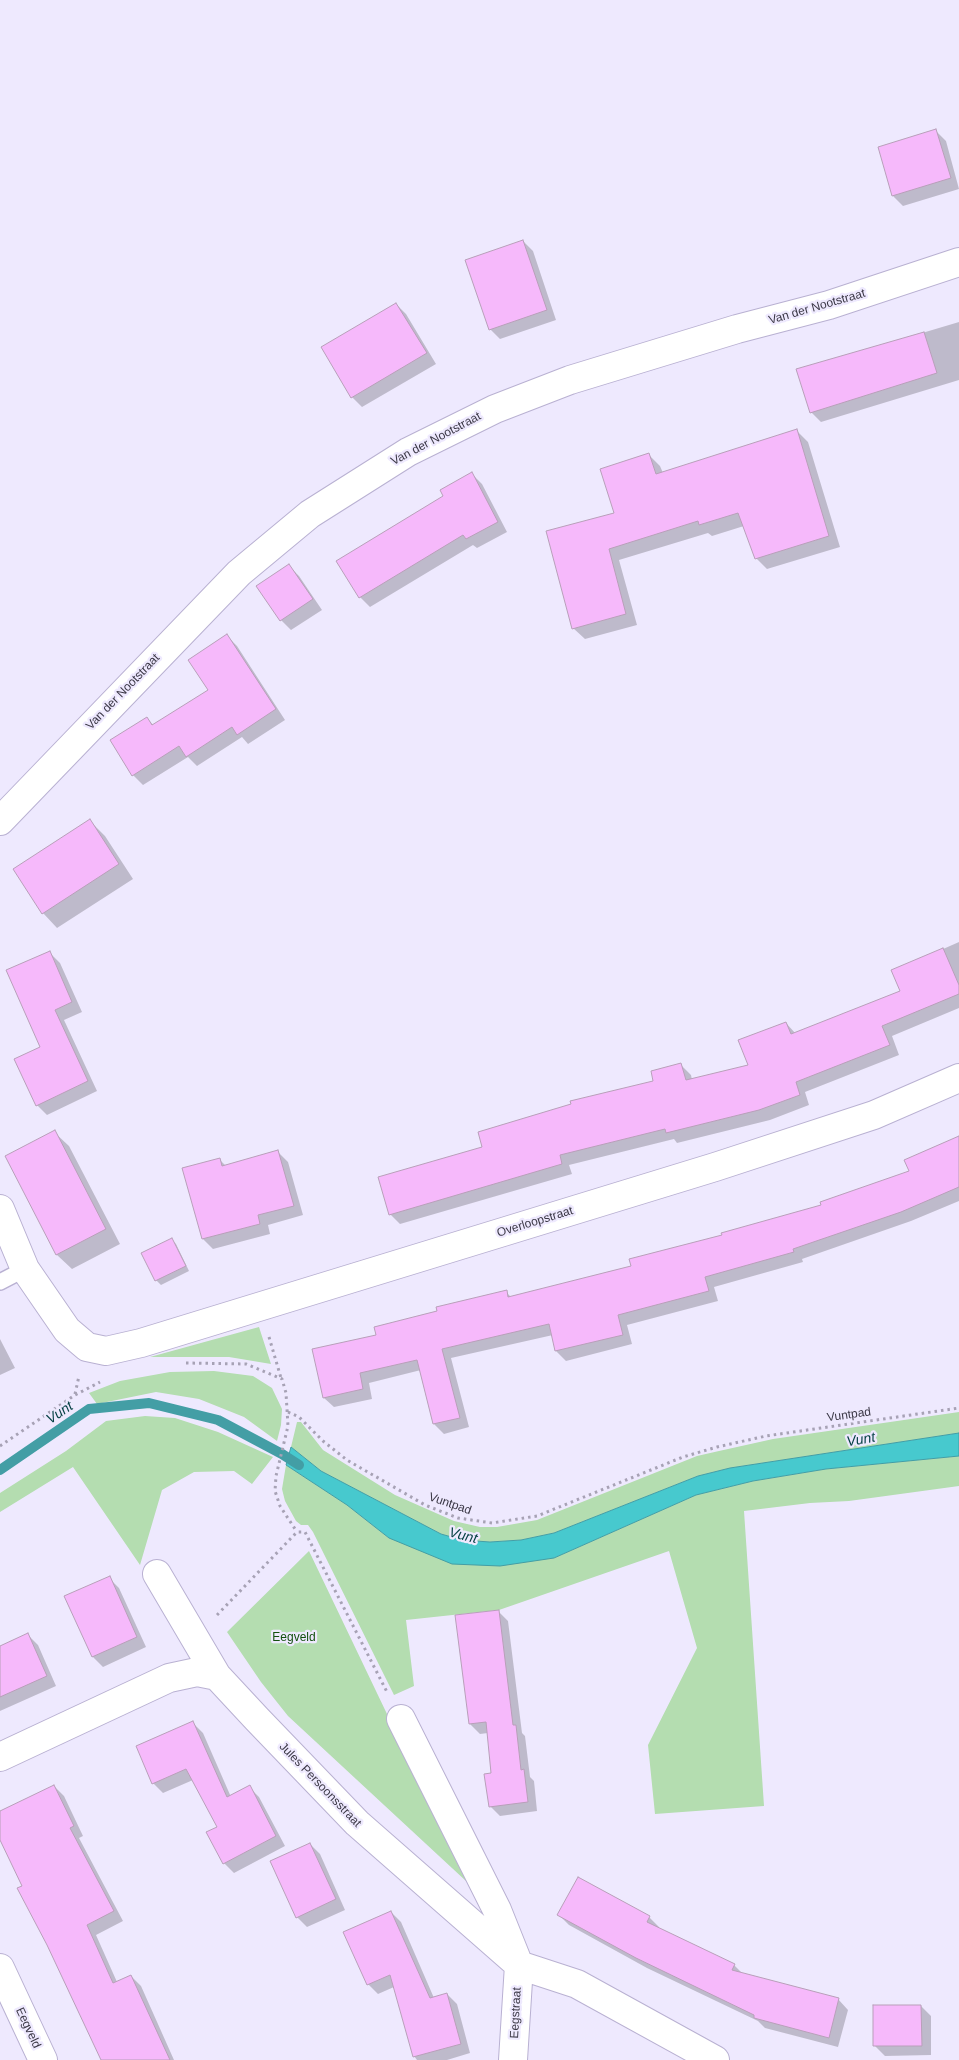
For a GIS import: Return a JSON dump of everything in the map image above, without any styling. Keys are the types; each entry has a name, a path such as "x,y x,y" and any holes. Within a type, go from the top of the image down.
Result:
{"street":[{"name":"Van der Nootstraat","path":"0,822 239,573 310,514 408,452 495,409 570,380 737,329 829,305 959,262"},
{"name":"Overloopstraat","path":"25,1269 67,1330 87,1347 106,1351 141,1342 715,1167 874,1115 959,1078"},
{"path":"0,1209 25,1269"},
{"name":"Jules Persoonsstraat","path":"157,1574 217,1676 357,1823 519,1965 577,1984 715,2060"},
{"path":"0,1757 169,1678 196,1672 217,1676"},
{"path":"402,1719 497,1910 519,1965"},
{"name":"Eegstraat","path":"513,2060 519,1965"},
{"name":"Eegveld","path":"0,1968 43,2060"}],"lane":[{"path":"0,1282 25,1269"}],"path":[{"path":"259,1306 282,1379 288,1412 288,1426 276,1476 275,1491 280,1506 297,1532"},
{"path":"181,1363 246,1364 282,1379"},
{"path":"0,1446 75,1395 105,1380"},
{"name":"Vuntpad","path":"288,1412 299,1417 323,1441 347,1460 425,1505 458,1518 492,1523 537,1516 683,1457 717,1447 766,1436 959,1408"},
{"path":"194,1638 297,1532 305,1532 402,1719"}],"green space":[{"path":"259,1327 271,1364 229,1357 150,1357"},
{"path":"214,1371 253,1376 272,1388 282,1409 277,1441 244,1417 199,1399 156,1392 97,1404 89,1393 120,1381 170,1372"},
{"path":"959,1412 959,1433 730,1468 698,1476 554,1533 521,1540 490,1542 462,1540 441,1534 321,1471 291,1447 297,1422 301,1422 323,1450 395,1495 454,1521 480,1527 497,1527 537,1520 697,1456 773,1439"},
{"path":"145,1416 175,1418 218,1432 273,1457 252,1484 234,1471 194,1472 162,1490 140,1565 73,1467 0,1512 0,1493 66,1451 106,1421"},
{"path":"959,1456 959,1486 849,1501 810,1503 744,1511 764,1806 655,1814 648,1745 697,1648 669,1551 499,1610 406,1620 414,1686 394,1695 313,1532 308,1525 301,1525 296,1521 285,1501 282,1489 286,1465 347,1505 389,1538 554,1558 696,1495 753,1481 826,1469"},
{"name":"Eegveld","path":"309,1551 387,1714 439,1805 480,1894 288,1716 261,1682 227,1632"}],"water":[{"path":"959,1433 959,1456 826,1469 753,1481 696,1495 554,1558 500,1566 452,1564 389,1538 347,1505 286,1465 291,1447 321,1471 441,1534 462,1540 490,1542 521,1540 554,1533 698,1476 730,1468"}],"building":[{"path":"936,129 951,178 892,196 878,147"},
{"path":"523,240 547,310 489,330 465,260"},
{"path":"396,303 427,353 351,398 321,347"},
{"path":"924,332 937,373 810,413 796,369"},
{"path":"797,429 829,536 755,559 738,513 699,525 698,521 609,549 626,614 572,629 546,531 614,513 600,469 649,453 656,474"},
{"path":"472,472 498,522 466,539 463,535 359,598 336,561 443,496 440,490"},
{"path":"289,564 313,599 280,621 256,586"},
{"path":"227,634 276,709 237,735 232,727 186,757 179,746 132,776 110,740 147,717 152,725 208,690 188,660"},
{"path":"90,819 119,864 42,914 13,869"},
{"path":"943,948 959,985 959,994 882,1026 890,1045 796,1082 800,1095 759,1110 666,1133 665,1129 560,1155 562,1164 389,1215 378,1177 482,1147 478,1132 571,1104 570,1101 653,1081 651,1071 681,1063 686,1080 748,1065 738,1040 786,1022 791,1034 900,991 891,970"},
{"path":"50,951 72,1002 55,1010 88,1081 36,1106 14,1059 40,1047 6,970"},
{"path":"55,1130 106,1229 56,1255 5,1156"},
{"path":"959,1136 959,1187 901,1212 793,1249 794,1252 705,1277 709,1291 618,1315 623,1335 555,1351 549,1324 442,1349 460,1418 433,1424 417,1360 360,1373 363,1389 323,1398 312,1349 376,1335 374,1327 437,1311 436,1307 507,1290 508,1297 631,1266 629,1259 722,1235 721,1233 821,1205 820,1202 909,1171 904,1160"},
{"path":"278,1150 294,1206 258,1215 260,1224 202,1239 182,1168 220,1158 222,1166"},
{"path":"172,1238 186,1266 155,1281 141,1253"},
{"path":"110,1576 137,1637 92,1657 64,1596"},
{"path":"499,1610 513,1725 516,1725 521,1770 524,1769 528,1802 489,1807 484,1774 491,1773 486,1722 469,1724 455,1615"},
{"path":"28,1633 47,1676 0,1697 0,1646"},
{"path":"193,1721 227,1797 250,1785 276,1836 223,1864 206,1832 217,1827 186,1769 152,1784 136,1746"},
{"path":"54,1785 74,1826 70,1828 114,1911 87,1925 113,1983 131,1975 170,2060 101,2060 47,1945 17,1888 22,1886 0,1840 0,1811"},
{"path":"310,1843 336,1899 296,1918 270,1861"},
{"path":"578,1877 650,1916 647,1922 735,1964 732,1970 839,1998 829,2038 754,2018 754,2015 636,1958 557,1915"},
{"path":"391,1911 430,1998 447,1993 461,2044 413,2057 390,1975 367,1985 343,1932"},
{"path":"873,2005 921,2005 922,2046 873,2046"}],"waterway":[{"name":"Vunt","path":"0,1470 89,1409 149,1403 218,1420 299,1465"}]}
